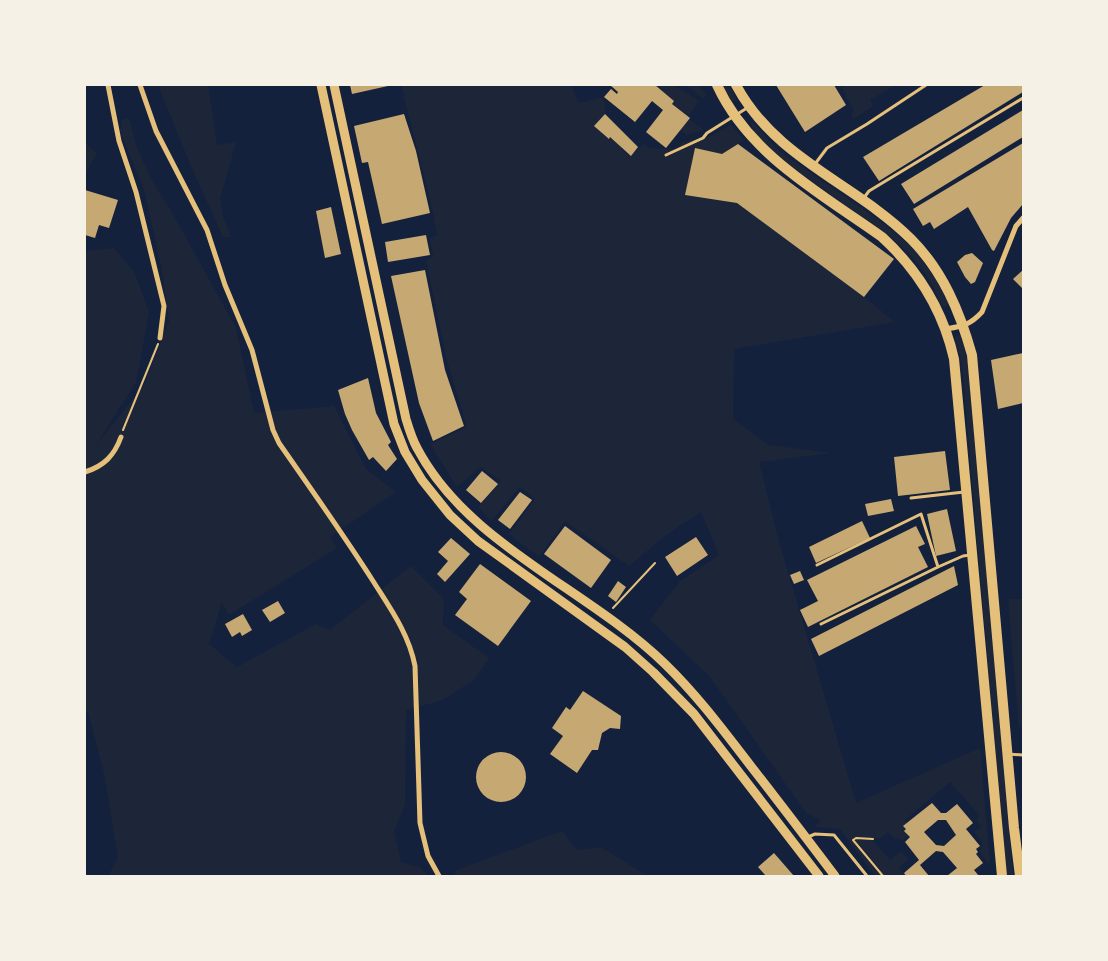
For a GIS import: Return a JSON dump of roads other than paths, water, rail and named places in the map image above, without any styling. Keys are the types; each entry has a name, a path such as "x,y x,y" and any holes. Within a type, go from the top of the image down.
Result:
{"main road":[{"path":"321,85 394,424 405,452 422,480 450,515 478,542 626,647 660,678 694,714 819,876"},
{"path":"334,85 406,419 416,447 445,490 486,531 606,615 665,664 704,705 836,876"},
{"path":"717,85 735,117 774,160 882,238 898,252 922,282 934,302 946,329 954,359 1002,876"},
{"path":"736,85 749,106 786,147 894,224 922,252 938,272 950,294 963,326 972,355 1020,876"}],"street":[{"path":"108,85 119,141 136,192 164,306 160,338"},
{"path":"140,85 156,131 207,230 225,285 252,350 273,430 279,443 338,526 399,622 412,648 415,666 420,823 428,856 439,876"},
{"path":"946,329 963,326 974,321 982,312 1016,226 1023,218"},
{"path":"85,472 97,468 108,460 121,437"}],"lane":[{"path":"814,167 826,148 867,124 926,85"},
{"path":"862,200 870,191 1023,98"},
{"path":"666,155 703,138 707,133 735,117 749,106"},
{"path":"911,498 967,492"},
{"path":"817,565 921,514 938,567"},
{"path":"822,624 938,567 963,556 973,555"},
{"path":"1008,754 1023,754"},
{"path":"806,838 815,834 834,835 866,876"}]}
